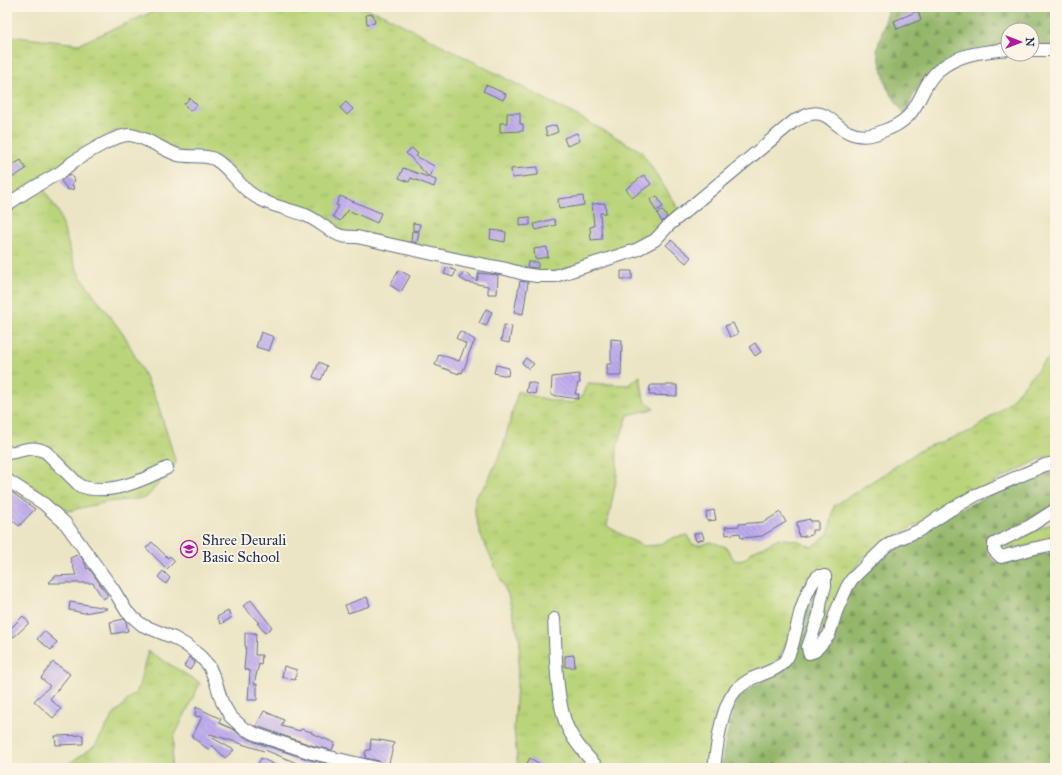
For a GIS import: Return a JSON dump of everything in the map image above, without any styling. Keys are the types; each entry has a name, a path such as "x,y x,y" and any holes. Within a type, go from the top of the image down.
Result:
{"street":[{"path":"7,205 46,179 60,173 74,162 97,148 128,135 138,137 166,151 186,157 204,156 212,158 220,163 249,193 264,201 308,216 340,236 357,237 464,261 506,268 524,274 555,276 636,250 655,240 669,225 794,121 812,113 823,114 847,132 856,135 866,136 882,132 898,126 910,115 928,82 938,70 967,54 1000,50"},
{"path":"1040,50 1055,50"},
{"path":"7,453 32,448 41,449 46,452 80,486 98,490 130,484 152,476 167,468"},
{"path":"714,768 727,703 736,689 750,680 777,667 787,657 794,640 797,626 812,582 818,576 825,576 825,586 819,615 808,647 809,652 815,651 829,635 841,599 852,579 885,547 898,539 918,531 978,494 1002,485 1027,472 1045,465 1055,464"},
{"path":"7,480 44,504 65,523 113,589 127,612 133,618 142,625 174,638 200,656 209,666 222,702 230,716 243,728 258,735 312,753 376,768"},
{"path":"1055,510 1030,526 994,544 994,550 1001,556 1055,544"},
{"path":"554,619 558,681 562,712 570,734 598,768"}],"green space":[{"path":"164,7 360,7 382,14 570,112 641,151 678,208 666,224 649,237 629,246 558,271 538,273 342,231 262,196 243,182 228,163 184,153 128,131 114,132 94,143 56,171 7,199 7,36 79,44"},
{"path":"889,7 1055,7 1055,46 1040,45 1040,22 1000,22 1000,45 924,79 913,96 905,115 887,88 877,50"},
{"path":"43,188 59,213 73,260 80,276 126,338 157,401 176,463 146,498 107,502 68,511 36,489 7,475 7,214"},
{"path":"1055,354 1055,456 1042,458 1000,479 931,518 894,536 863,558 839,590 830,620 823,636 814,641 828,572 816,570 804,590 786,644 775,665 740,680 710,768 518,768 514,729 520,641 508,595 481,536 475,514 475,497 487,483 503,447 518,391 545,399 573,403 582,396 587,383 628,385 640,376 644,400 654,409 628,415 617,447 617,476 607,526 644,546 658,545 675,537 688,535 692,544 700,545 711,542 726,547 735,561 746,558 753,551 779,538 798,541 812,547 829,533 834,506 924,448 974,430 1010,402 1043,363"},
{"path":"1055,467 1055,504 1029,520 994,537 988,543 987,553 995,562 1012,562 1038,554 1055,552 1055,768 721,768 725,744 736,701 754,686 787,668 797,643 806,610 818,580 822,582 813,658 851,587 868,568 901,541 958,510"},
{"path":"1055,521 1055,539 1007,550 1006,544"},
{"path":"148,651 200,683 174,737 171,768 62,768 95,746 112,717 138,689"}],"building":[{"path":"918,11 921,20 897,29 894,21"},
{"path":"373,14 375,23 367,24 366,15"},
{"path":"486,85 506,94 503,100 483,91"},
{"path":"190,98 197,105 190,111 184,104"},
{"path":"346,102 353,109 347,115 340,108"},
{"path":"507,113 520,113 520,124 523,124 523,131 500,132 500,123 507,123"},
{"path":"556,125 558,132 547,136 545,128"},
{"path":"577,133 580,141 567,146 564,138"},
{"path":"412,148 418,154 416,156 434,166 429,177 406,153"},
{"path":"21,160 26,169 7,181 7,168"},
{"path":"538,167 538,175 512,178 511,169"},
{"path":"403,168 436,180 434,187 411,178 409,182 399,178"},
{"path":"70,174 75,181 72,183 74,189 68,190 61,181"},
{"path":"644,175 651,184 632,198 626,189"},
{"path":"340,196 381,213 377,223 348,210 340,221 333,216 339,206 336,205"},
{"path":"583,196 584,205 559,209 558,199"},
{"path":"657,196 663,207 656,211 650,200"},
{"path":"605,203 606,213 600,213 602,239 591,240 590,227 594,226 592,204"},
{"path":"662,210 667,217 662,222 657,213"},
{"path":"530,217 530,225 520,226 520,218"},
{"path":"554,219 556,225 536,230 534,224"},
{"path":"413,223 420,224 419,231 413,230"},
{"path":"491,230 506,232 505,242 490,239"},
{"path":"412,231 419,232 417,243 411,241"},
{"path":"671,240 691,257 686,263 666,245"},
{"path":"547,247 548,257 535,259 534,249"},
{"path":"528,262 538,262 538,268 527,267"},
{"path":"447,267 456,271 453,277 444,274"},
{"path":"399,270 410,276 401,292 390,285"},
{"path":"621,271 632,271 632,279 621,279"},
{"path":"464,272 477,281 479,273 498,275 497,294 488,294 488,286 466,282 460,278"},
{"path":"520,281 528,282 523,314 514,312"},
{"path":"486,309 492,312 486,326 479,323"},
{"path":"733,323 738,334 730,337 725,326"},
{"path":"504,325 512,326 509,343 501,341"},
{"path":"460,331 475,340 462,373 459,372 459,374 435,365 439,354 459,361 466,344 456,338"},
{"path":"261,332 274,337 269,351 256,347"},
{"path":"611,339 622,340 621,376 607,376 607,364 611,364"},
{"path":"755,343 761,352 755,356 749,347"},
{"path":"526,358 534,364 529,369 522,363"},
{"path":"319,362 327,366 321,380 313,377"},
{"path":"496,365 509,368 508,376 494,373"},
{"path":"579,374 580,383 578,383 575,394 579,394 578,399 551,395 552,377"},
{"path":"528,382 537,384 535,394 526,392"},
{"path":"677,385 677,396 649,395 650,386"},
{"path":"7,489 35,509 19,526 11,519 7,524"},
{"path":"714,510 716,520 707,521 706,512"},
{"path":"780,512 786,522 762,536 741,538 740,533 726,535 725,527 764,522"},
{"path":"810,519 810,521 818,521 818,530 812,530 812,535 799,537 797,522"},
{"path":"702,532 704,539 696,541 694,534"},
{"path":"152,542 168,558 170,556 175,561 167,569 146,548"},
{"path":"79,554 87,569 89,568 108,596 103,599 93,583 48,583 54,578 54,576 76,575 70,558"},
{"path":"163,571 170,578 166,584 158,577"},
{"path":"367,597 370,606 348,613 345,605"},
{"path":"251,600 272,627 265,633 257,623 259,623 243,606"},
{"path":"70,602 107,609 84,613 69,610"},
{"path":"228,611 231,618 221,624 217,617"},
{"path":"23,616 29,623 14,637 8,631"},
{"path":"124,619 126,621 128,631 112,634 110,622"},
{"path":"44,631 57,642 51,650 37,639"},
{"path":"245,633 256,633 255,655 262,655 261,665 259,664 254,684 257,684 257,700 248,700 250,671 244,669 246,646"},
{"path":"574,655 575,667 565,667 565,656"},
{"path":"189,657 195,662 190,670 184,666"},
{"path":"53,662 70,674 50,699 61,709 53,718 34,701 50,686 41,678"},
{"path":"284,666 297,670 295,680 282,677"},
{"path":"196,707 221,719 219,723 233,729 240,735 255,742 339,768 317,768 310,765 309,768 265,750 264,751 210,734 209,736 234,750 225,758 212,745 209,750 192,737 202,717 195,716"},
{"path":"264,711 284,720 281,726 300,731 301,729 312,732 311,733 335,743 332,750 314,746 256,726"},
{"path":"83,735 83,744 56,745 55,736"},
{"path":"371,739 394,743 388,767 384,766 379,761 365,758 366,750 370,750"},
{"path":"261,758 281,768 256,768"},
{"path":"530,758 546,768 531,768 526,765"}],"place":[{"name":"Shree Deurali Basic School","path":"189,549"}]}
